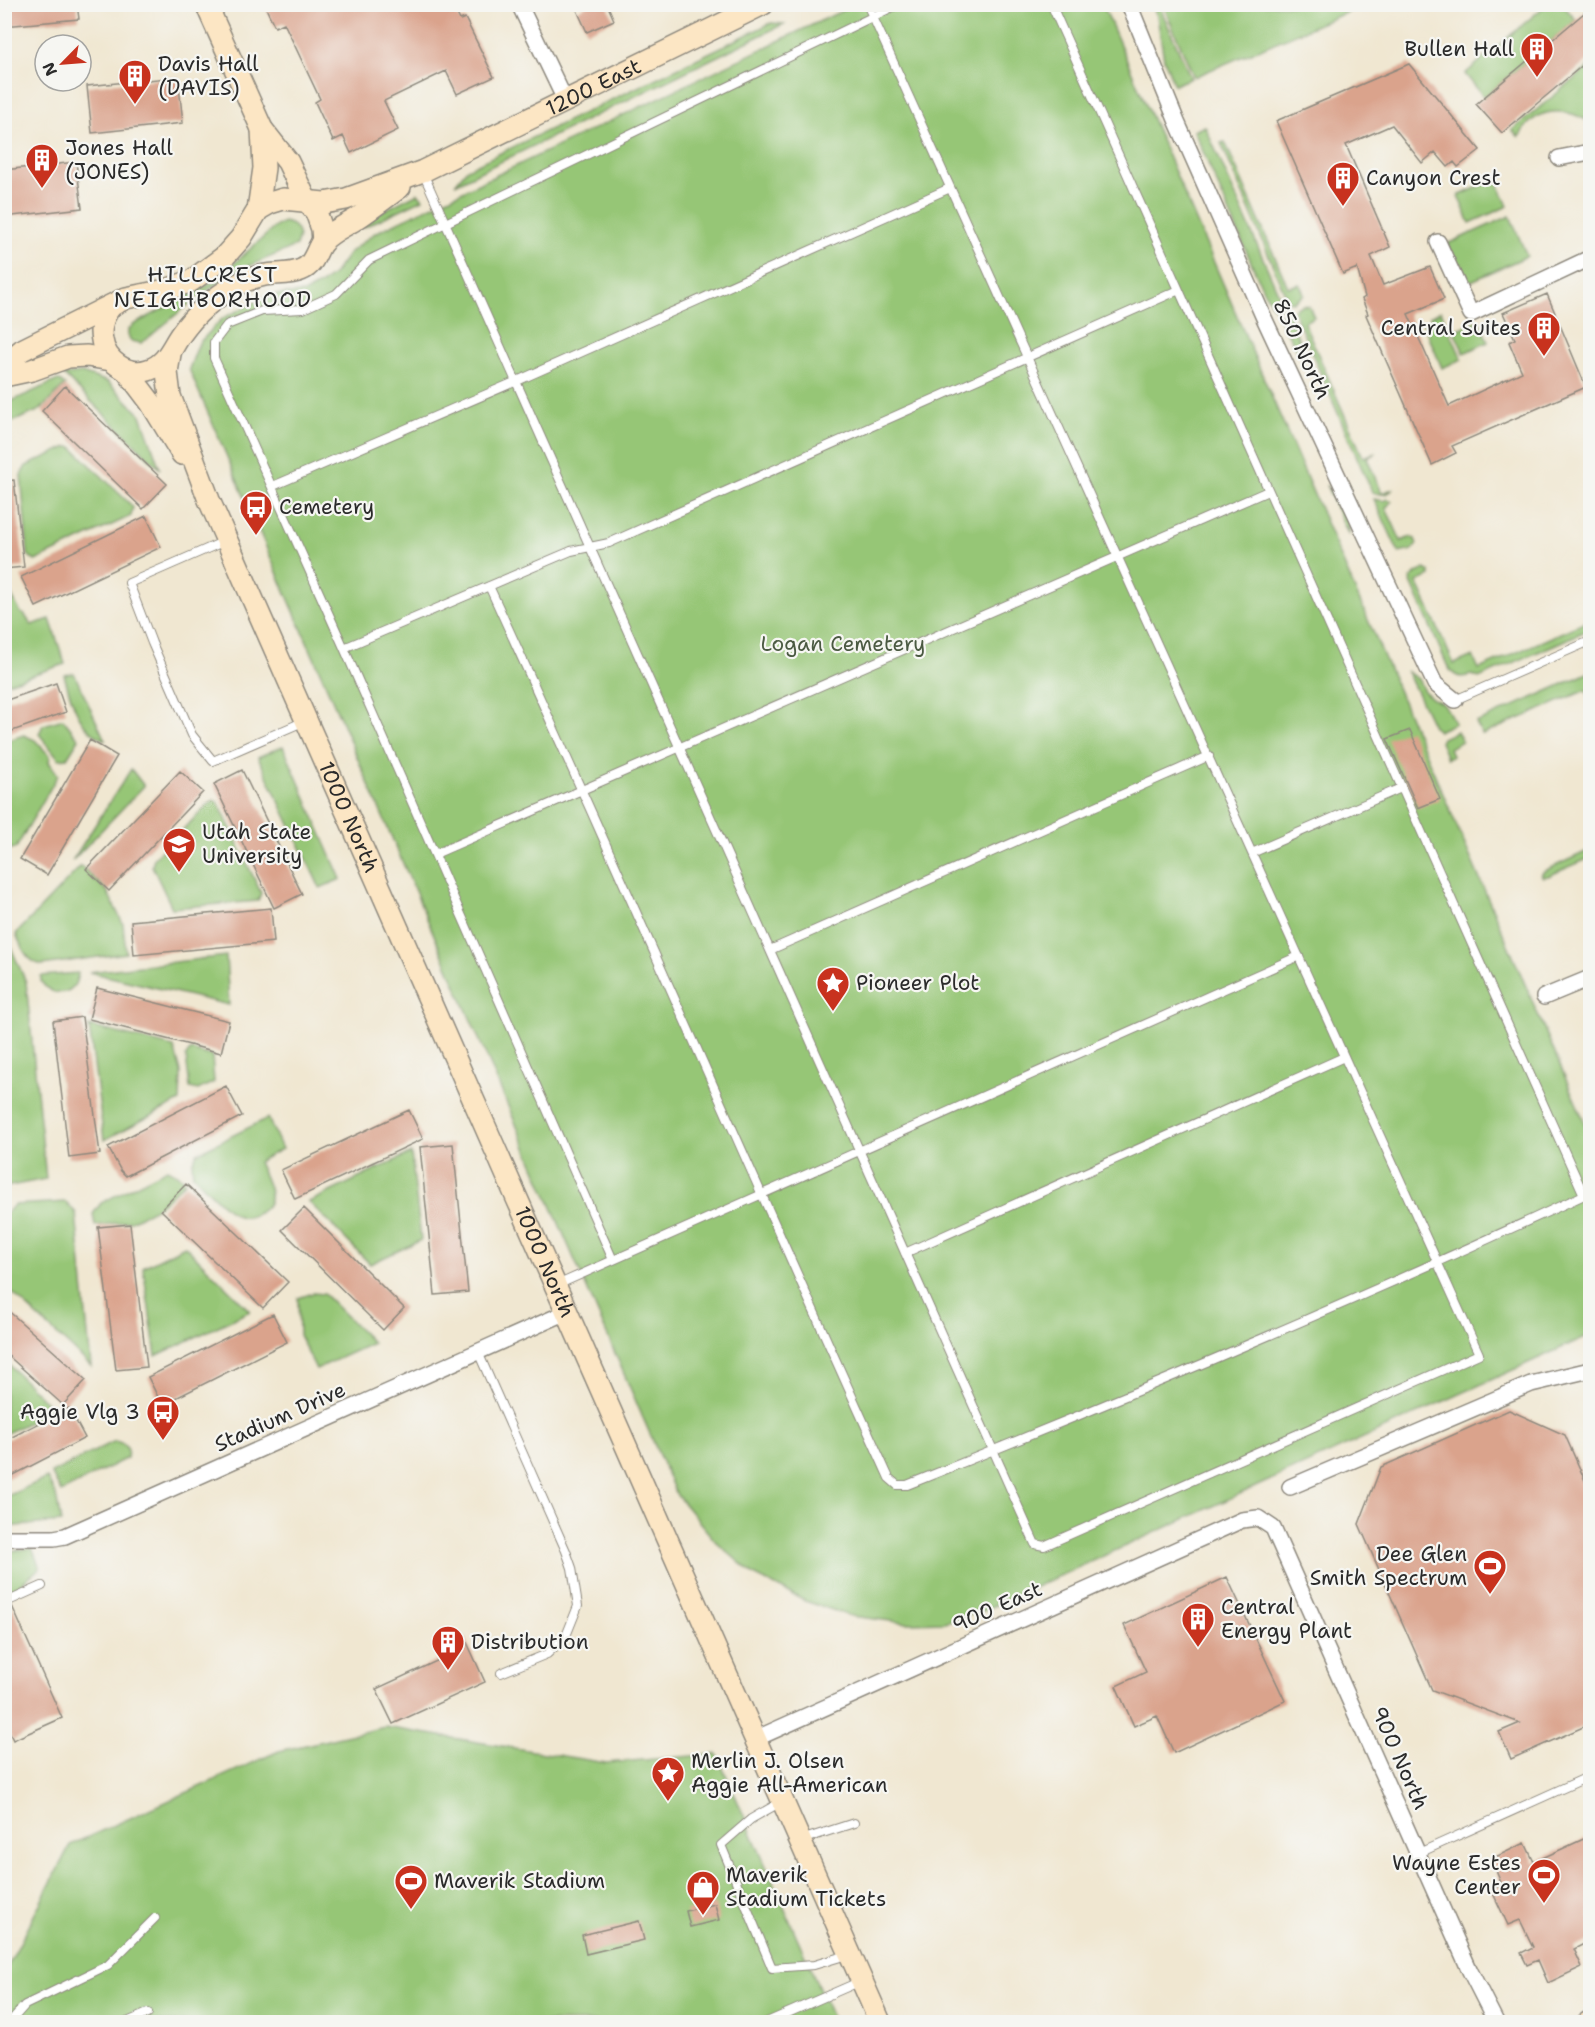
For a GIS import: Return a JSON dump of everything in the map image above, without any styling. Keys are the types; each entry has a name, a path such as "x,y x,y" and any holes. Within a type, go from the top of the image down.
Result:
{"street":[{"path":"206,4 262,129 288,162 306,201 316,212 322,229 323,242"},
{"path":"519,4 566,102"},
{"name":"1200 East","path":"258,210 283,199 324,203 346,199 423,171 763,4"},
{"name":"850 North","path":"1129,4 1177,122 1264,318 1435,684 1455,700"},
{"path":"4,365 22,350 126,298 172,287 201,274 232,249 242,238 258,210 264,168 262,129"},
{"path":"1559,158 1590,152"},
{"name":"1200 East","path":"4,376 32,370 68,357 87,356 140,372 150,369 160,364 170,354 180,335 192,320 229,289 261,276 301,270 311,264 323,242 423,171"},
{"path":"1438,242 1472,314 1590,258"},
{"path":"111,306 105,313 101,334 103,348 118,365"},
{"name":"1000 North","path":"170,354 167,372 170,396 226,540 880,2022"},
{"name":"1000 North","path":"118,365 151,403 209,500"},
{"path":"1544,997 1590,978"},
{"name":"Stadium Drive","path":"4,1538 65,1536 567,1312"},
{"path":"1290,1487 1531,1384 1590,1370"},
{"name":"900 East","path":"755,1739 1242,1520 1258,1518"},
{"name":"900 North","path":"1258,1518 1273,1528 1470,1971 1496,2022"}],"lane":[{"path":"423,171 1035,1544 1044,1546 1479,1354 867,4"},
{"path":"613,1260 273,486 214,358 214,342 227,325 262,311 303,309 336,294 369,260 899,4"},
{"path":"489,586 583,790 760,1194 889,1478 897,1485 907,1485 993,1451 1438,1263 1584,1195 1051,4"},
{"path":"273,486 517,381 950,189"},
{"path":"344,648 571,551 609,543 1179,290"},
{"path":"435,854 1268,491"},
{"path":"226,540 129,584 192,735 213,761 306,721"},
{"path":"1455,700 1590,641"},
{"path":"770,950 1209,756"},
{"path":"1252,853 1401,788"},
{"path":"556,1285 1299,956"},
{"path":"905,1253 1344,1057"},
{"path":"478,1352 566,1551 572,1568 578,1606 566,1636 547,1654 501,1673"},
{"path":"4,1603 42,1586"},
{"path":"1419,1854 1590,1776"},
{"path":"783,1801 751,1819 721,1845 772,1968 814,1965 850,1954"},
{"path":"800,1841 854,1823"},
{"path":"10,2022 26,2005 108,1965 154,1918"},
{"path":"767,2022 862,1981"},
{"path":"127,2022 148,2013"}],"green space":[{"name":"Logan Cemetery","path":"854,5 1103,5 1590,1135 1590,1335 980,1612 944,1622 907,1623 851,1616 805,1601 754,1575 716,1542 676,1494 189,369 199,343 223,318 270,295 304,293 321,284 334,274 350,252 375,233"},
{"path":"1152,5 1159,5 1191,78 1174,85 1164,59 1157,16"},
{"path":"1163,5 1364,5 1194,77"},
{"path":"1546,5 1563,5 1576,20 1484,97 1465,74"},
{"path":"771,23 784,24 455,184 467,169"},
{"path":"1590,66 1590,122 1570,113 1550,112 1533,120 1519,137 1512,130"},
{"path":"1205,126 1283,304 1275,309 1264,292 1194,131"},
{"path":"1225,142 1288,287 1300,284 1304,295 1293,302 1288,301 1221,143"},
{"path":"1496,179 1508,206 1470,223 1458,196"},
{"path":"418,193 423,199 364,227 361,222"},
{"path":"1510,216 1527,256 1465,284 1447,244"},
{"path":"283,222 292,225 297,230 299,236 296,246 233,273 195,299 141,343 131,341 128,330 133,325 213,282"},
{"path":"1303,305 1309,306 1314,317 1304,322 1363,457 1376,453 1367,458 1382,493 1392,489 1388,493 1383,494 1372,492 1294,312 1295,308"},
{"path":"1441,311 1462,359 1442,368 1423,323 1431,320 1430,316"},
{"path":"1288,314 1304,351 1299,353 1278,316"},
{"path":"1479,320 1488,342 1464,353 1454,331"},
{"path":"82,373 108,382 141,415 160,469 64,375"},
{"path":"58,380 65,385 40,410 5,425 5,404"},
{"path":"67,447 72,447 133,507 131,516 35,561 28,555 21,475 26,466"},
{"path":"1326,485 1347,513 1349,536"},
{"path":"1374,499 1392,501 1386,508 1401,541 1411,537 1415,539 1417,544 1412,550 1399,553"},
{"path":"1425,569 1430,572 1430,576 1417,582 1454,664 1473,656 1479,669 1590,620 1590,629 1479,678 1472,675 1457,676 1447,665 1410,580 1416,573"},
{"path":"5,584 21,613 31,625 50,619 65,664 5,684"},
{"path":"1407,672 1418,679 1424,691 1433,699 1444,704 1455,723 1438,731 1433,726"},
{"path":"1590,672 1590,698 1586,690 1484,734 1476,723"},
{"path":"74,673 105,740 96,736 82,722 77,713 64,675"},
{"path":"63,719 79,739 67,758 59,759 39,734 43,725"},
{"path":"1457,731 1462,741 1449,748 1452,756 1447,758 1440,742 1442,738"},
{"path":"24,735 35,740 50,756 49,762 58,775 16,848 6,850 4,848 5,741"},
{"path":"283,746 341,879 320,888 258,757"},
{"path":"131,769 144,786 72,861"},
{"path":"213,800 218,802 261,893 258,901 172,908 152,866 154,858"},
{"path":"1590,850 1590,858 1548,876 1541,875 1544,871"},
{"path":"81,866 107,891 123,924 126,953 42,965 37,963 25,953 16,934"},
{"path":"4,932 26,982 46,1179 5,1187"},
{"path":"226,956 229,1005 89,972"},
{"path":"78,973 73,986 63,992 51,991 41,981 41,976"},
{"path":"89,1026 174,1047 181,1072 180,1101 104,1140"},
{"path":"191,1050 212,1056 214,1082 198,1090 190,1088 186,1056"},
{"path":"268,1118 282,1149 258,1162 268,1184 270,1198 264,1209 249,1217 240,1217 221,1203 193,1175 192,1163 197,1153"},
{"path":"411,1153 421,1240 370,1264 309,1202"},
{"path":"167,1169 177,1174 185,1182 158,1207 131,1221 95,1226 93,1214 101,1203"},
{"path":"66,1202 76,1213 91,1366 5,1286 5,1215 14,1205"},
{"path":"185,1246 250,1311 156,1356 143,1267"},
{"path":"313,1293 324,1294 373,1343 316,1369 299,1335 298,1298"},
{"path":"5,1361 54,1410 4,1434"},
{"path":"115,1441 124,1444 128,1450 127,1458 61,1492 51,1473"},
{"path":"47,1478 56,1495 61,1522 5,1527 5,1497"},
{"path":"32,1548 40,1568 13,1590 5,1585 5,1552"},
{"name":"Maverik Stadium","path":"385,1727 606,1763 717,1754 834,2022 5,2022 4,1974 70,1845 279,1751"}],"building":[{"path":"4,4 77,4 79,19 4,26"},
{"path":"264,4 452,4 460,20 465,18 494,77 457,94 446,71 384,101 398,130 351,153 343,136 333,141 315,102 320,99 284,23 275,27"},
{"path":"590,4 607,4 614,20 587,32 577,10"},
{"name":"Bullen Hall","path":"1584,13 1590,21 1590,59 1502,133 1476,104"},
{"path":"1409,64 1480,150 1458,167 1454,162 1448,167 1435,152 1422,163 1392,125 1346,145 1390,247 1371,256 1383,285 1430,267 1444,299 1408,314 1449,406 1522,372 1509,342 1515,339 1503,313 1547,294 1586,387 1452,446 1456,453 1432,465 1366,315 1368,314 1362,299 1365,297 1357,268 1343,274 1276,121"},
{"name":"Davis Hall (DAVIS)","path":"178,77 183,123 92,133 88,93 93,93 93,85"},
{"name":"Jones Hall (JONES)","path":"76,162 82,208 4,217 4,170"},
{"path":"65,386 167,484 143,509 42,411"},
{"path":"14,480 24,567 4,569 4,481"},
{"path":"146,516 161,547 36,607 21,577"},
{"path":"56,683 66,712 4,734 4,701"},
{"path":"1410,730 1440,799 1418,808 1387,739"},
{"path":"90,740 117,756 47,875 20,859"},
{"path":"242,770 302,894 274,908 214,784"},
{"path":"180,771 203,792 109,891 86,869"},
{"path":"271,908 274,942 134,955 131,921"},
{"path":"97,988 229,1021 221,1053 89,1019"},
{"path":"82,1017 100,1154 69,1158 53,1021"},
{"path":"226,1086 242,1116 126,1176 121,1171 108,1147"},
{"path":"409,1110 423,1139 295,1199 281,1170"},
{"path":"453,1144 468,1292 435,1295 420,1147"},
{"path":"186,1184 288,1282 263,1308 161,1210"},
{"path":"304,1208 404,1308 383,1330 282,1230"},
{"path":"130,1224 147,1367 116,1370 98,1227"},
{"path":"4,1307 86,1380 63,1405 4,1352"},
{"path":"273,1314 287,1342 162,1405 148,1377"},
{"path":"69,1408 85,1438 4,1480 4,1441"},
{"name":"Dee Glen Smith Spectrum","path":"1509,1410 1565,1435 1590,1492 1590,1724 1511,1759 1499,1732 1520,1723 1432,1690 1359,1524 1381,1467"},
{"name":"Central Energy Plant","path":"1227,1577 1285,1701 1174,1753 1157,1716 1134,1726 1116,1686 1146,1672 1124,1625"},
{"path":"12,1606 62,1718 13,1740 4,1721 4,1609"},
{"name":"Distribution","path":"465,1638 485,1682 393,1724 376,1689 439,1660 435,1652"},
{"name":"Wayne Estes Center","path":"1590,1836 1590,1941 1574,1949 1582,1967 1548,1983 1538,1960 1527,1965 1521,1953 1533,1947 1520,1920 1508,1925 1491,1889 1502,1885 1491,1859 1525,1843 1534,1862"},
{"name":"Maverik Stadium Tickets","path":"715,1904 719,1920 690,1927 686,1911"},
{"path":"639,1921 644,1940 586,1954 582,1935"}],"place":[{"name":"Bullen Hall","path":"1537,78"},
{"name":"Davis Hall (DAVIS)","path":"135,105"},
{"name":"Jones Hall (JONES)","path":"42,189"},
{"name":"Canyon Crest","path":"1343,207"},
{"name":"Central Suites","path":"1544,357"},
{"name":"Cemetery","path":"256,536"},
{"name":"Utah State University","path":"179,873"},
{"name":"Pioneer Plot","path":"833,1012"},
{"name":"Aggie Vlg 3","path":"163,1441"},
{"name":"Dee Glen Smith Spectrum","path":"1490,1595"},
{"name":"Central Energy Plant","path":"1198,1648"},
{"name":"Distribution","path":"448,1671"},
{"name":"Merlin J. Olsen Aggie All-American","path":"668,1802"},
{"name":"Wayne Estes Center","path":"1544,1904"},
{"name":"Maverik Stadium","path":"411,1910"},
{"name":"Maverik Stadium Tickets","path":"703,1916"}],"district":[{"name":"HILLCREST NEIGHBORHOOD","path":"213,286"}]}
